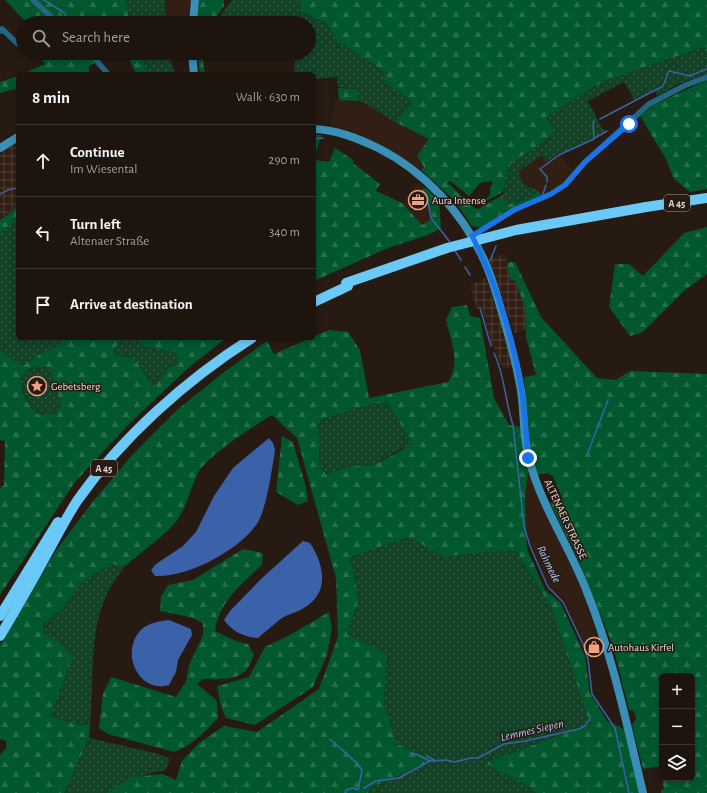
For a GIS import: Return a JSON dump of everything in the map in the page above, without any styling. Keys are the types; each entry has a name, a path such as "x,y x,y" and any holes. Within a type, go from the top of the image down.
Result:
{"highway":[{"name":"A 45","path":"316,297 347,284 447,248 508,232 707,198"},
{"name":"A 45","path":"646,209 707,203"},
{"name":"A 45","path":"316,301 347,284"},
{"name":"A 45","path":"0,616 40,549 64,514 107,458 160,404 196,374 243,340"},
{"name":"A 45","path":"0,636 77,501 102,470 137,430 164,406 192,382 249,340"}],"main road":[{"path":"194,16 195,0"},
{"path":"193,60 194,72"},
{"name":"ALTENAER STRASSE","path":"316,129 346,134 383,151 400,162 434,188 450,206 472,236 488,270 514,355 521,387 528,458 540,491 574,562 600,625 619,690 643,793"},
{"path":"0,148 16,138"}],"street":[{"path":"33,0 50,16"},
{"path":"1,29 16,42"},
{"path":"96,60 106,72"},
{"path":"472,236 514,210 551,194 565,185 585,162 649,104 686,85 707,77"}],"shaded area":[{"path":"165,0 190,0 189,16 166,16"},
{"path":"346,99 368,105 395,122 429,139 424,167 421,170 397,154 373,141 348,130 330,126 335,100"},
{"path":"15,143 16,145 16,205 13,211 0,219 0,152"},
{"path":"558,154 575,172 560,186 542,195 533,187 523,183 518,172 542,155 546,162"},
{"path":"419,182 426,188 421,192 428,205 431,219 422,225 402,203"},
{"path":"505,254 511,281 514,280 516,282 525,308 526,329 514,333 489,258"},
{"path":"486,277 513,367 503,369 491,342 482,308 477,309 470,286"},
{"path":"528,472 575,572 603,651 589,656 565,600 552,591 531,545 526,524 525,498"}],"green space":[{"path":"5,0 30,0 47,16 20,16"},
{"path":"37,0 126,0 129,16 54,16"},
{"path":"126,0 165,0 166,16 129,16"},
{"path":"199,0 224,0 224,6 217,16 198,16"},
{"path":"232,0 301,0 299,12 308,16 220,16"},
{"path":"301,0 707,0 707,49 701,48 602,82 546,117 555,133 509,165 503,192 482,203 490,195 490,188 493,183 491,181 480,183 469,196 450,181 448,183 467,202 478,209 503,195 505,205 525,200 538,191 542,195 505,212 481,228 472,226 455,201 421,170 424,167 417,156 429,139 395,122 412,102 383,80 387,73 337,41 327,24 316,19 316,16 310,16 299,11"},
{"path":"316,19 327,24 337,41 387,73 383,80 412,102 395,122 368,105 358,101 358,89 338,87 337,77 316,79 316,72 294,72 295,60 316,60"},
{"path":"701,48 707,49 707,74 679,84 657,96 655,91 663,86 670,72 687,75 669,71 662,85 635,101 624,82 588,101 602,128 606,131 584,144 558,154 546,162 542,155 518,172 523,183 538,191 525,200 505,205 503,195 508,165 555,133 546,117 602,82","holes":["706,69 698,74 692,75"]},
{"path":"42,60 94,60 96,62 89,66 89,72 27,72 45,64"},
{"path":"130,60 143,60 147,72 135,72"},
{"path":"143,60 170,60 174,72 147,72"},
{"path":"198,60 203,60 205,72 200,72"},
{"path":"16,77 16,89 0,93 0,82"},
{"path":"707,80 707,189 690,192 674,179 666,159 640,116 653,105"},
{"path":"338,88 358,89 358,101 339,100"},
{"path":"316,135 321,135 316,153"},
{"path":"335,148 353,160 353,163 380,184 376,191 402,203 422,225 431,219 428,205 421,192 426,188 439,202 441,228 428,235 388,248 316,280 316,160 329,162"},
{"path":"16,205 16,220 0,233 0,220 13,211"},
{"path":"16,220 16,340 63,340 63,344 40,354 22,366 0,349 0,233"},
{"path":"707,227 707,274 684,291 643,332 630,336 609,307 615,264 629,264 643,276 684,233"},
{"path":"508,262 515,262 541,317 597,378 616,380 630,371 707,374 707,793 661,793 661,790 664,789 663,781 695,781 695,673 659,673 659,766 643,769 632,725 636,719 634,711 629,710 613,646 576,554 550,503 563,500 553,476 546,473 537,475 533,464 529,440 524,377 536,375 526,337 525,308 516,282 514,280 511,281 507,266"},
{"path":"467,305 470,316 480,318 494,398 509,425 521,427 523,450 528,472 525,498 527,549 545,590 560,602 585,656 590,693 607,721 624,729 640,793 536,793 536,791 485,763 590,724 551,607 516,551 471,553 444,557 409,537 350,557 359,599 347,634 387,654 384,704 397,744 434,760 370,788 368,793 106,793 132,777 162,774 176,780 182,761 199,743 224,726 257,732 319,689 338,637 336,578 297,438 272,415 232,441 203,466 195,479 179,517 164,534 124,567 112,564 81,583 62,610 43,624 43,632 63,646 73,657 50,716 76,724 90,725 89,738 64,793 0,793 0,755 7,747 6,741 0,739 0,645 57,549 95,499 133,454 177,410 224,372 267,341 274,354 306,340 316,340 316,336 329,330 348,332 360,350 369,398 448,382 454,367 454,351 446,320 452,307","holes":["387,402 412,443 399,452 373,465 354,466 326,474 319,464 320,444 317,421 362,407"]},
{"path":"63,340 120,340 113,352 116,356 134,359 154,388 168,368 177,364 176,353 141,345 137,340 224,340 186,370 130,423 75,482 0,595 0,488 4,485 5,441 0,440 0,349 22,366 40,354 63,344","holes":["50,367 61,407 58,413 39,415 31,408 22,389 20,379 31,368"]},
{"path":"120,340 137,340 141,345 176,353 177,364 168,368 154,388 143,376 140,367 116,356 113,352"},
{"path":"50,367 61,407 58,413 39,415 31,408 26,399 20,379 31,368"},
{"path":"387,402 412,443 373,465 354,466 327,474 319,464 320,444 317,421 362,407"},
{"path":"282,436 293,442 306,487 308,501 298,505 276,492"},
{"path":"409,537 444,556 516,551 551,607 590,724 486,763 537,791 536,793 368,793 370,788 433,760 397,744 384,704 386,654 347,634 359,599 350,556"},
{"path":"243,549 263,553 262,565 232,594 226,602 217,621 215,631 236,641 248,644 254,655 250,665 242,674 226,679 203,679 197,684 217,701 218,718 192,742 174,752 108,734 99,728 103,694 111,677 176,697 186,682 189,665 203,635 203,623 190,617 160,611 161,597 168,585 193,580"},
{"path":"112,564 124,567 108,592 99,616 94,646 90,725 76,724 50,716 73,657 43,632 43,624 62,610 81,583"},
{"path":"329,612 332,628 327,655 313,687 255,725 226,718 221,706 217,686 249,677 265,647 288,636"},
{"path":"89,738 159,754 170,759 165,770 132,778 106,793 64,793"}],"water":[{"path":"269,438 273,443 275,450 269,487 261,515 258,522 250,532 239,543 226,552 197,567 168,575 155,576 151,570 156,564 183,546 196,532 214,496 233,468"},
{"path":"303,541 310,543 319,561 322,579 321,588 317,596 311,603 302,609 282,618 258,638 243,635 231,628 224,620 230,611 261,579"},
{"path":"169,620 191,629 192,635 178,660 176,672 169,685 158,686 141,678 132,660 132,650 134,640 143,628 154,623"}],"waterway":[{"path":"44,0 67,16"},
{"path":"600,119 663,86 669,71 690,76 707,69"},
{"path":"547,182 547,177 540,169 559,155 594,139 594,120"},
{"path":"595,138 607,131"},
{"name":"Rahmede","path":"316,139 323,138"},
{"path":"543,194 546,185"},
{"name":"Rahmede","path":"0,194 16,188"},
{"name":"Rahmede","path":"423,190 428,202 431,218 450,242"},
{"path":"490,261 496,246"},
{"name":"Rahmede","path":"455,251 461,260"},
{"name":"Rahmede","path":"465,267 470,275"},
{"name":"Rahmede","path":"480,308 491,346"},
{"name":"Rahmede","path":"494,353 503,380 513,425 524,526 530,546 548,587 563,602 583,644 588,659 592,694 615,728 629,793"},
{"path":"587,455 608,400"},
{"name":"Lemmes Siepen","path":"364,788 376,781 399,778 430,761 446,760 454,762 478,758 504,744 579,729 586,725 590,718"},
{"path":"330,739 362,770 358,790 353,788 346,790 345,793"},
{"path":"410,753 430,761"},
{"name":"Lemmes Siepen","path":"427,756 434,760"}],"place":[{"name":"Aura Intense","path":"418,200"},
{"name":"Gebetsberg","path":"37,386"},
{"name":"Autohaus Kirfel","path":"594,647"}],"route":[{"path":"528,458 521,387 514,355 488,270 472,236 514,210 541,199 565,185 572,179 585,162 629,124"}]}
